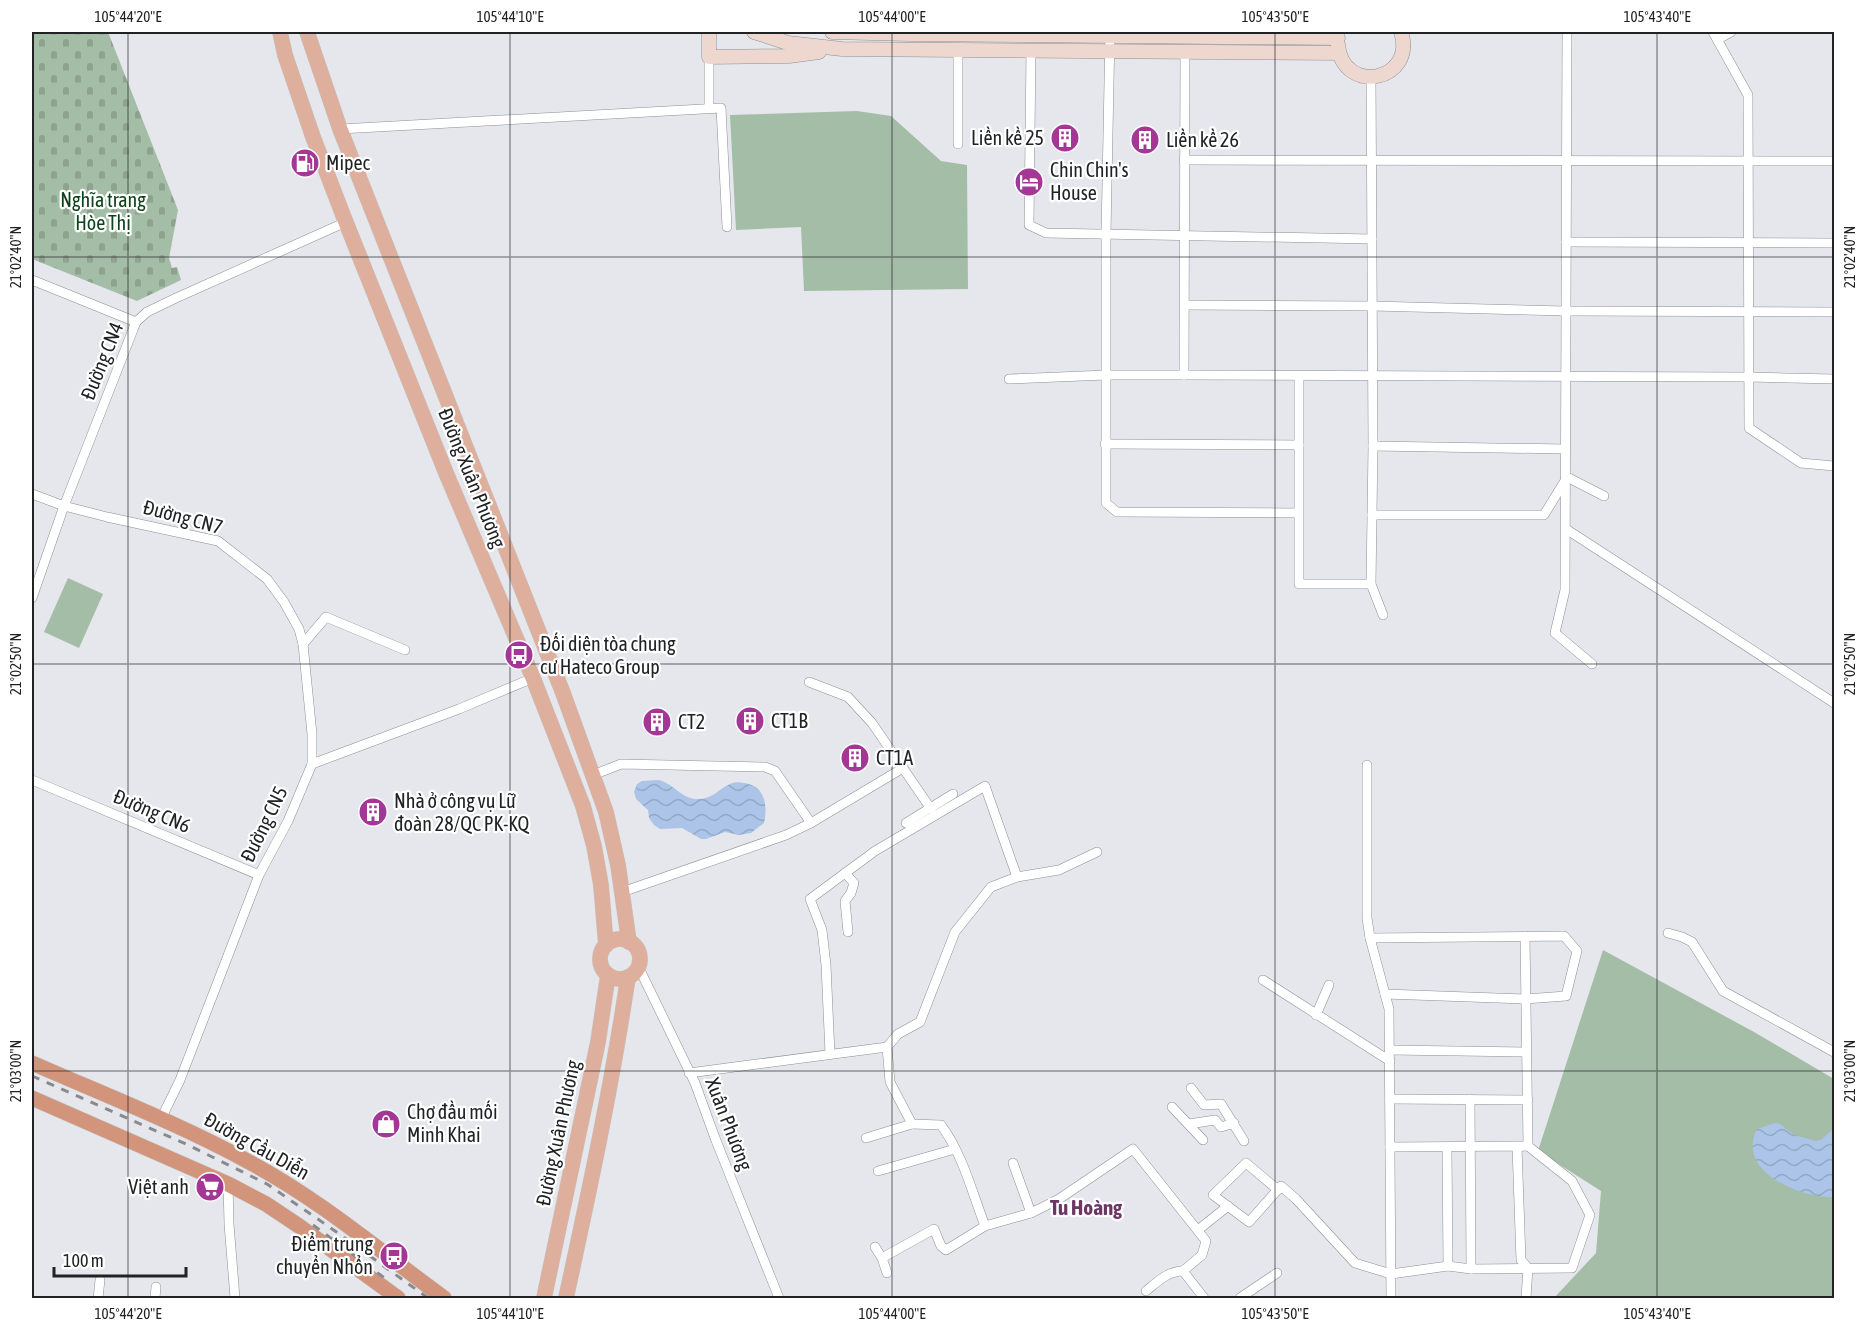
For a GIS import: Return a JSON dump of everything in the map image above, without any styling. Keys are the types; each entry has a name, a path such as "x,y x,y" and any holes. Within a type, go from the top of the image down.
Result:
{"highway":[{"name":"Đường Cầu Diễn","path":"32,1063 161,1119 252,1163 294,1189 444,1299"},
{"path":"32,1098 228,1184 266,1204 398,1299"}],"main road":[{"name":"Đường Xuân Phương","path":"280,32 285,55 302,105 346,222 446,473 533,678 583,806 592,836 601,885 606,945"},
{"name":"Đường Xuân Phương","path":"307,32 340,129 559,682 593,775 608,820 629,942"},
{"path":"709,32 709,57 789,56 842,49"},
{"path":"754,32 788,43 842,49 1339,53"},
{"path":"832,32 1339,35 1339,53 1345,65 1353,72 1371,77 1391,71 1398,63 1402,54 1404,33"},
{"path":"302,105 328,95"},
{"path":"614,940 629,942 637,948 639,955 638,966 633,974 621,979 608,975 603,971 599,959 600,952 614,940"},
{"name":"Đường Xuân Phương","path":"544,1299 598,1042 608,975"},
{"name":"Đường Xuân Phương","path":"566,1299 605,1113 628,977"}],"street":[{"path":"1567,32 1565,590 1555,633 1592,664"},
{"path":"1731,32 1716,35 1748,95 1749,428 1801,463 1834,466"},
{"path":"1110,34 1106,234 1106,503 1118,512 1297,513"},
{"path":"958,49 958,144"},
{"path":"1031,49 1029,225 1046,233 1372,239"},
{"path":"1184,375 1185,52"},
{"path":"709,57 709,108"},
{"path":"1371,77 1373,446 1371,584 1383,615"},
{"path":"340,129 721,108 727,227"},
{"path":"1184,160 1834,161"},
{"name":"Đường CN4","path":"32,598 64,506 136,322 147,312 176,298 346,222"},
{"path":"1566,242 1834,243"},
{"path":"32,280 136,322"},
{"path":"1185,305 1372,306 1566,311 1834,312"},
{"path":"1009,379 1106,375 1834,379"},
{"path":"1299,376 1297,513 1299,584 1371,584"},
{"path":"1105,444 1299,445"},
{"path":"1373,446 1565,448"},
{"path":"1372,515 1544,515 1567,477"},
{"path":"1567,477 1604,496"},
{"name":"Đường CN7","path":"32,494 64,506 218,541 267,579 299,628 303,644 312,734 312,764"},
{"path":"1566,529 1834,703"},
{"path":"303,644 326,617 405,650"},
{"path":"312,764 459,709 533,678"},
{"path":"809,682 848,697 872,723 931,809"},
{"name":"Đường CN5","path":"161,1119 180,1080 226,966 259,875 288,821 312,764"},
{"path":"593,775 621,764 765,767 775,771 811,823"},
{"path":"1367,765 1367,918 1389,1009 1391,1299"},
{"path":"622,892 786,835 811,823 903,768"},
{"name":"Đường CN6","path":"32,780 259,875"},
{"path":"830,1054 830,1023 822,930 810,899 875,851 985,786 1017,877"},
{"path":"906,823 953,794"},
{"path":"689,1073 887,1047 898,1034 920,1022 956,932 991,887 1017,877 1059,870 1097,852"},
{"path":"845,873 854,884 845,901 848,932"},
{"path":"1668,933 1692,942 1723,991 1834,1052"},
{"path":"1526,936 1528,1146"},
{"path":"1370,938 1564,936 1577,951 1566,996 1525,999 1385,994"},
{"name":"Xuân Phương","path":"638,966 689,1073 779,1299"},
{"path":"1263,980 1389,1061"},
{"path":"1316,1015 1329,985"},
{"path":"887,1047 890,1082 912,1124"},
{"path":"1390,1050 1526,1052"},
{"path":"1191,1088 1204,1105 1221,1104 1244,1141"},
{"path":"1390,1099 1528,1100"},
{"path":"1470,1099 1471,1269"},
{"path":"1172,1107 1203,1140"},
{"path":"1189,1124 1215,1120 1221,1127 1234,1123"},
{"path":"866,1138 912,1124 941,1125 962,1164 985,1226"},
{"path":"1278,1190 1246,1163 1213,1195 1249,1222 1278,1190 1281,1186 1296,1199 1355,1263 1391,1274 1448,1266 1471,1269 1572,1268 1590,1215 1572,1181 1528,1146 1389,1147"},
{"path":"1517,1147 1521,1260 1528,1268 1526,1299"},
{"path":"1447,1148 1448,1266"},
{"path":"878,1171 955,1149"},
{"path":"882,1258 934,1229 941,1246 946,1250 985,1226 1031,1213 1059,1199 1133,1149 1206,1241 1202,1254 1183,1271 1164,1276 1146,1292"},
{"path":"1013,1163 1031,1213"},
{"path":"228,1184 229,1224 236,1298"},
{"path":"1198,1230 1228,1206"},
{"path":"875,1247 882,1258 886,1273"},
{"path":"1183,1271 1204,1299"},
{"path":"1240,1299 1277,1273"},
{"path":"98,1299 100,1280"},
{"path":"155,1299 156,1287"}],"green space":[{"name":"Nghĩa trang Hòe Thị","path":"32,32 108,32 178,210 169,258 172,268 177,267 181,280 137,301 32,259"},
{"path":"857,111 891,116 941,161 967,165 968,289 804,291 801,227 736,230 730,115"},
{"path":"68,578 103,594 79,648 44,632"},
{"path":"1603,950 1754,1032 1834,1079 1834,1298 1554,1298 1596,1253 1601,1191 1538,1151"}],"water":[{"path":"659,780 686,796 696,799 710,796 733,783 751,785 761,792 763,797 766,810 764,823 751,833 739,835 725,832 706,839 701,839 682,828 660,829 649,818 648,810 636,799 634,792 637,784 642,781"},
{"path":"1775,1123 1780,1124 1794,1135 1816,1141 1821,1140 1834,1128 1834,1197 1805,1193 1790,1188 1763,1170 1755,1158 1753,1144 1757,1129"}],"railway":[{"path":"32,1076 188,1145 267,1184 428,1298"},
{"path":"313,1225 390,1282"}],"place":[{"name":"Liền kề 25","path":"1065,138"},
{"name":"Liền kề 26","path":"1145,140"},
{"name":"Mipec","path":"305,163"},
{"name":"Chin Chin's House","path":"1029,182"},
{"name":"Đối diện tòa chung cư Hateco Group","path":"519,655"},
{"name":"CT1B","path":"750,721"},
{"name":"CT2","path":"657,722"},
{"name":"CT1A","path":"855,758"},
{"name":"Nhà ở công vụ Lữ đoàn 28/QC PK-KQ","path":"373,812"},
{"name":"Chợ đầu mối Minh Khai","path":"386,1124"},
{"name":"Việt anh","path":"210,1187"},
{"name":"Điểm trung chuyển Nhổn","path":"394,1256"}],"district":[{"name":"Tu Hoàng","path":"1086,1208"}]}
